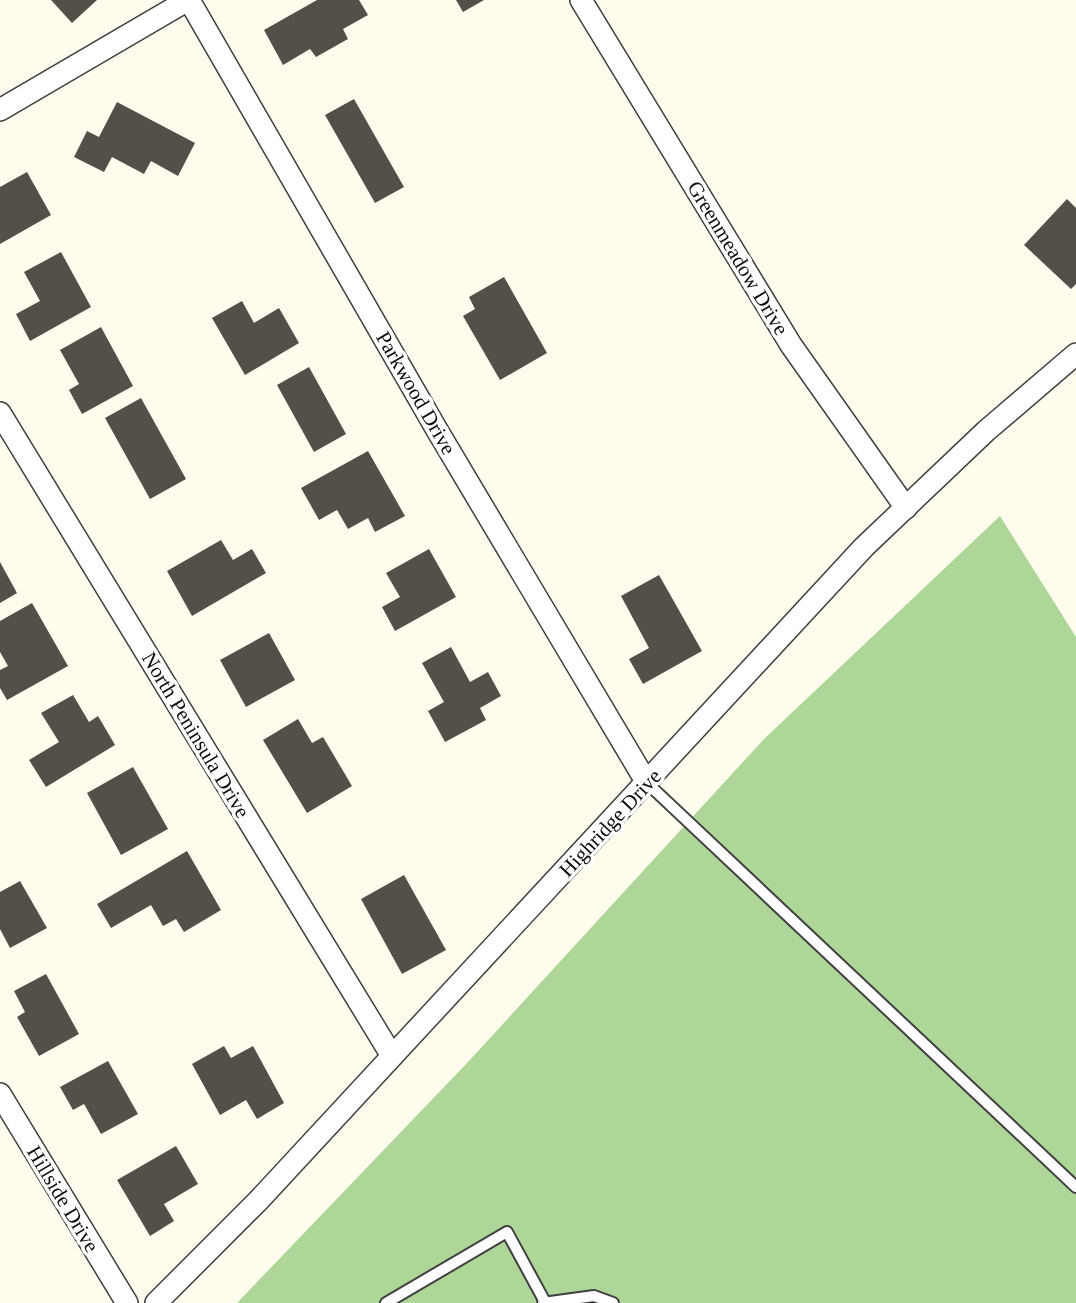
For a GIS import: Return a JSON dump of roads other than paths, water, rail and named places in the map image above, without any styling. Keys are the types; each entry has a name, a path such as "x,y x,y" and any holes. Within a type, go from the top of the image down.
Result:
{"street":[{"path":"0,110 188,0"},
{"name":"Parkwood Drive","path":"188,0 437,430 648,783"},
{"name":"Greenmeadow Drive","path":"581,0 791,345 906,508"},
{"name":"Highridge Drive","path":"156,1303 258,1201 864,547 986,431 1076,354"},
{"name":"North Peninsula Drive","path":"0,413 393,1056"},
{"name":"Hillside Drive","path":"0,1094 127,1303"}],"lane":[{"path":"648,783 1076,1187"},
{"path":"386,1303 507,1232 544,1302 594,1296 613,1303"}]}
